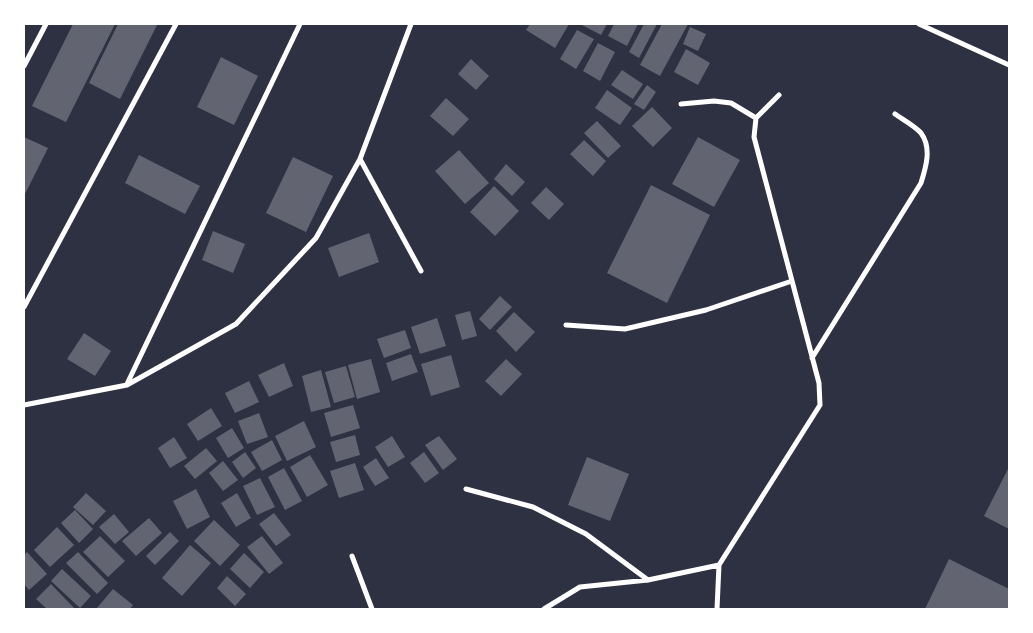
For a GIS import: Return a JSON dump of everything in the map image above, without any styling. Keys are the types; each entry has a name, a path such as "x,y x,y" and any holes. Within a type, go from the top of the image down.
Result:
{"street":[{"path":"24,66 46,24"},
{"path":"24,307 176,24"},
{"path":"127,384 300,24"},
{"path":"919,24 1009,65"},
{"path":"24,405 127,384 236,324 316,238 360,159 408,25"},
{"path":"717,609 719,564 820,405 819,382 754,137 756,118 780,95"},
{"path":"681,104 714,100 731,103 756,118"},
{"path":"812,358 921,183 928,151 920,133 895,114"},
{"path":"360,159 421,271"},
{"path":"566,325 625,329 706,310 792,281"},
{"path":"466,489 533,507 586,534 648,580"},
{"path":"352,556 372,609"},
{"path":"544,609 580,587 648,580 719,564"}],"building":[{"path":"73,24 115,24 66,122 32,106"},
{"path":"118,24 157,25 120,99 89,83"},
{"path":"530,24 569,24 555,48 526,30"},
{"path":"580,24 607,24 601,35"},
{"path":"614,24 638,24 627,46 608,36"},
{"path":"644,24 657,24 639,58 629,52"},
{"path":"662,24 688,24 660,76 640,65"},
{"path":"690,27 706,34 698,51 683,44"},
{"path":"577,30 594,39 576,69 560,59"},
{"path":"598,43 615,52 600,81 583,71"},
{"path":"686,49 710,63 698,85 674,72"},
{"path":"221,57 258,76 234,125 197,107"},
{"path":"471,59 489,76 476,90 458,74"},
{"path":"622,70 643,84 633,99 611,85"},
{"path":"647,85 656,92 644,110 634,104"},
{"path":"607,90 632,108 620,125 595,108"},
{"path":"446,98 469,119 453,136 430,116"},
{"path":"652,107 672,128 653,147 632,126"},
{"path":"597,121 621,146 608,158 584,133"},
{"path":"24,137 48,148 24,196"},
{"path":"698,137 740,160 714,207 672,184"},
{"path":"584,140 606,161 593,176 570,154"},
{"path":"459,150 489,183 465,204 435,171"},
{"path":"139,155 200,186 185,214 125,183"},
{"path":"293,157 333,176 306,232 266,213"},
{"path":"506,164 525,182 512,196 494,179"},
{"path":"651,185 710,215 667,303 607,273"},
{"path":"494,186 519,211 495,236 470,212"},
{"path":"546,187 564,204 549,220 531,203"},
{"path":"213,231 245,244 233,273 202,260"},
{"path":"369,233 379,262 339,277 328,248"},
{"path":"500,296 512,307 490,330 479,319"},
{"path":"470,311 477,336 462,340 455,315"},
{"path":"514,312 535,332 516,352 496,331"},
{"path":"437,318 446,346 420,354 411,327"},
{"path":"405,330 411,348 384,358 377,339"},
{"path":"84,333 111,351 95,376 67,359"},
{"path":"411,354 418,372 392,381 386,363"},
{"path":"451,355 460,387 431,396 421,364"},
{"path":"371,359 380,392 357,399 348,365"},
{"path":"506,359 522,374 501,396 485,381"},
{"path":"284,363 293,386 269,397 258,375"},
{"path":"346,366 355,397 334,403 325,372"},
{"path":"321,370 331,407 311,412 302,376"},
{"path":"249,381 259,402 235,413 225,393"},
{"path":"353,405 360,428 331,437 324,413"},
{"path":"211,408 222,426 198,441 187,424"},
{"path":"259,413 268,437 247,444 238,421"},
{"path":"304,421 316,447 287,461 275,436"},
{"path":"232,428 244,448 228,458 216,438"},
{"path":"355,435 360,455 336,462 330,442"},
{"path":"392,436 405,457 388,467 375,447"},
{"path":"439,436 457,459 443,470 425,445"},
{"path":"174,437 187,458 170,468 158,448"},
{"path":"272,440 282,460 262,471 251,452"},
{"path":"206,448 217,461 195,479 184,466"},
{"path":"245,452 256,468 243,478 232,462"},
{"path":"424,452 439,473 425,483 410,463"},
{"path":"310,455 328,485 307,497 290,467"},
{"path":"587,457 629,474 610,521 568,505"},
{"path":"376,458 389,478 375,486 363,467"},
{"path":"223,461 238,480 223,491 209,473"},
{"path":"355,463 364,490 339,498 330,471"},
{"path":"1009,467 1009,529 984,516"},
{"path":"284,468 302,501 285,510 268,477"},
{"path":"260,478 275,507 257,515 243,486"},
{"path":"196,489 210,517 187,529 173,501"},
{"path":"86,493 106,511 93,525 73,507"},
{"path":"237,493 251,518 236,527 221,503"},
{"path":"75,510 93,529 79,543 61,523"},
{"path":"274,513 291,535 276,546 259,524"},
{"path":"114,514 129,532 115,544 99,527"},
{"path":"149,518 162,533 136,556 122,541"},
{"path":"214,520 240,545 220,566 194,541"},
{"path":"57,527 74,545 50,567 34,550"},
{"path":"170,532 179,541 155,565 146,556"},
{"path":"100,536 125,561 108,577 83,552"},
{"path":"262,536 283,563 269,574 247,547"},
{"path":"190,545 211,563 182,596 162,578"},
{"path":"27,552 47,574 29,590 24,584 24,555"},
{"path":"78,552 108,583 97,594 66,563"},
{"path":"244,553 264,572 250,588 230,569"},
{"path":"949,559 1009,589 1009,609 925,609"},
{"path":"62,569 91,596 80,608 51,581"},
{"path":"227,576 246,594 235,606 217,588"},
{"path":"51,584 75,609 47,609 36,599"},
{"path":"113,589 133,605 130,609 97,608"}]}
